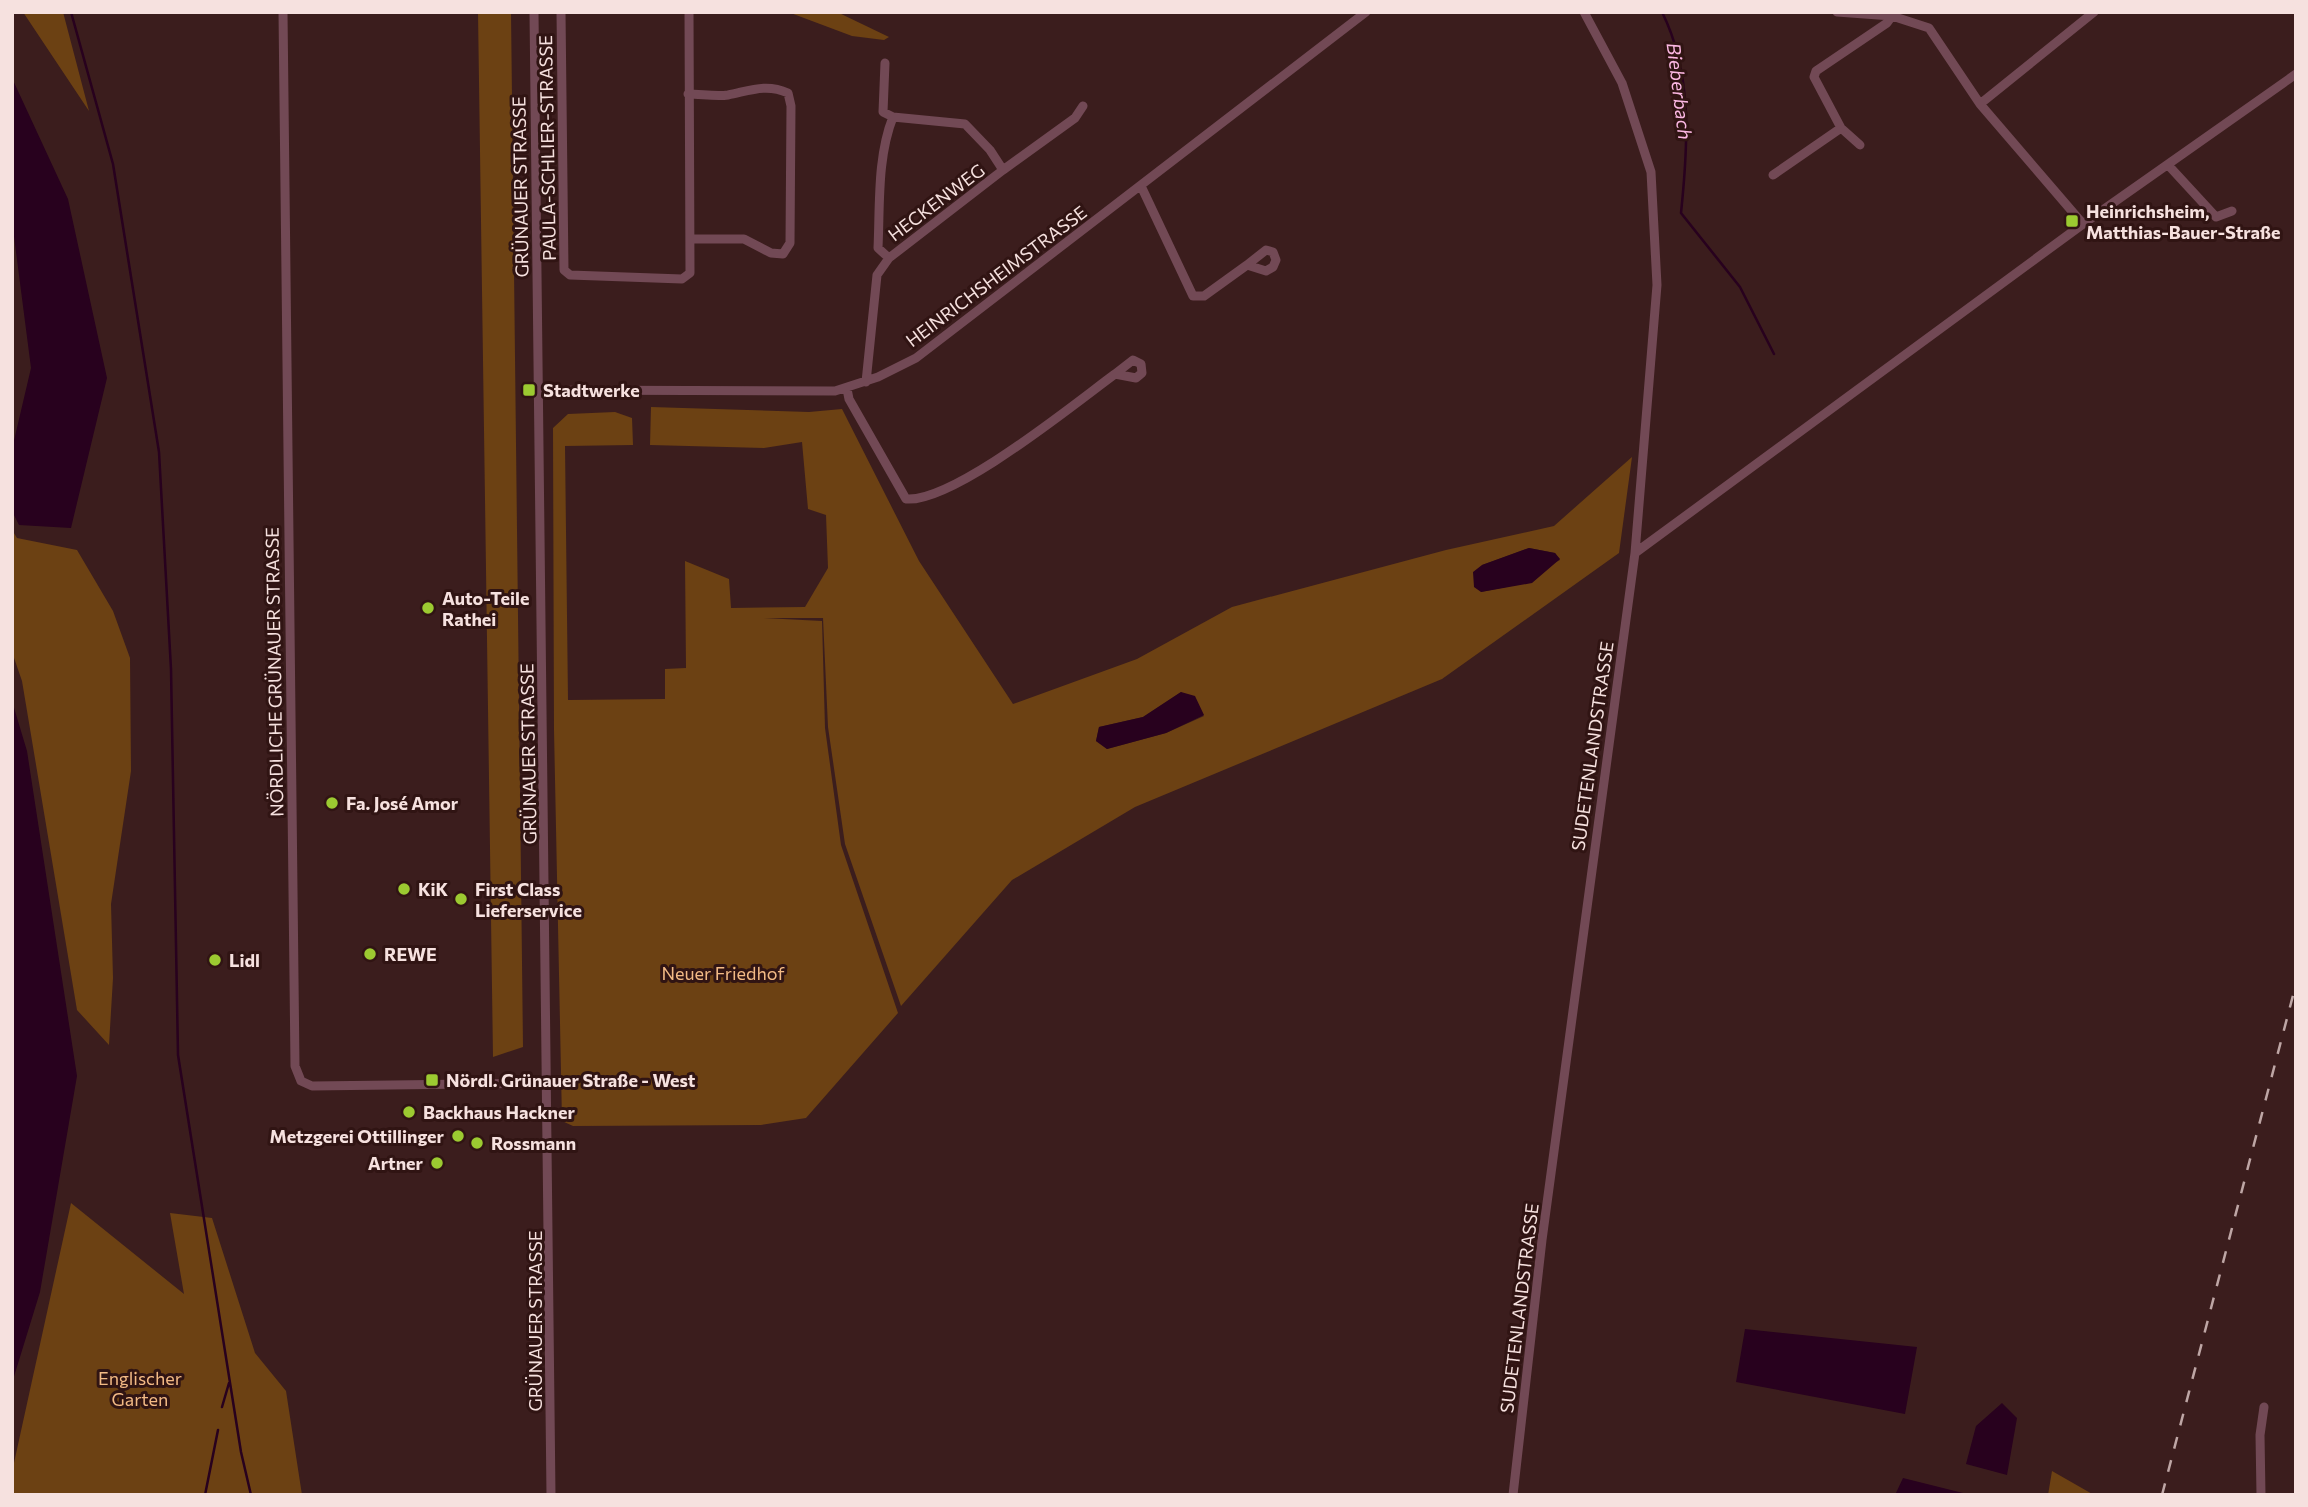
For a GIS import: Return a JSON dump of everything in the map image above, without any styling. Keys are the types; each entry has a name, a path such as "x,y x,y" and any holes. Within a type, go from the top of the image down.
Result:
{"street":[{"name":"NÖRDLICHE GRÜNAUER STRASSE","path":"283,12 295,1066 301,1081 312,1086 548,1083"},
{"name":"GRÜNAUER STRASSE","path":"534,12 551,1495"},
{"name":"PAULA-SCHLIER-STRASSE","path":"561,12 564,271 570,275 682,279 691,273 689,12"},
{"name":"HEINRICHSHEIMSTRASSE","path":"539,390 847,389 866,382 916,358 1366,12"},
{"name":"SUDETENLANDSTRASSE","path":"1513,1495 1542,1240 1634,553 1657,285 1654,199 1647,160 1622,83 1584,12"},
{"path":"1836,12 1892,16 1929,29 1980,104 2083,224"},
{"path":"1980,104 2094,12"},
{"path":"1860,145 1841,128 1814,77 1816,71 1887,23 1892,16"},
{"path":"885,63 883,112 893,117"},
{"path":"1634,553 2083,224 2296,74"},
{"path":"688,94 728,95 746,88 780,89 788,93 792,106 790,243 783,254 771,253 744,239 691,239"},
{"name":"HECKENWEG","path":"866,382 877,275 889,258 1075,118 1083,106"},
{"name":"HECKENWEG","path":"889,258 878,248 883,167 893,117 965,124 990,150 1003,170"},
{"path":"1773,175 1841,128"},
{"path":"2168,166 2216,217 2232,211"},
{"path":"1142,186 1193,296 1204,296 1247,264"},
{"path":"847,389 849,400 906,499 914,500 947,488 995,460 1115,374"},
{"path":"2261,1495 2260,1435 2264,1407"}],"green space":[{"path":"23,12 63,12 89,111"},
{"path":"478,12 511,12 523,1047 493,1057"},
{"path":"788,12 837,12 889,37 884,40 852,36"},
{"name":"Neuer Friedhof","path":"651,407 809,412 842,409 919,561 1013,704 1137,659 1232,607 1446,550 1554,526 1632,457 1619,553 1442,679 1135,807 1012,880 901,1006 845,844 828,727 823,618 764,618 822,621 825,728 841,845 898,1013 806,1118 761,1125 573,1126 562,1121 554,730 553,428 568,414 615,412 632,418 633,445 565,446 568,700 665,699 665,669 686,668 685,561 729,579 731,608 805,607 828,568 826,515 808,509 802,442 764,448 650,445","holes":["1529,548 1555,553 1560,560 1506,587 1481,592 1482,565","1181,692 1204,716 1166,733 1107,749 1096,741 1099,727 1143,717"]},
{"path":"12,530 17,538 77,550 113,611 130,658 131,771 111,904 113,978 109,1045 77,1010 22,681 12,652"},
{"name":"Englischer Garten","path":"71,1203 184,1294 170,1213 212,1218 255,1353 286,1391 302,1495 12,1495 12,1472"},
{"path":"2052,1471 2094,1495 2048,1495"}],"shaded area":[{"path":"12,78 68,199 107,378 71,528 19,525 12,511 12,449 31,368 12,221"},
{"path":"1529,548 1555,553 1560,559 1532,583 1481,592 1474,587 1473,572 1482,565"},
{"path":"1181,692 1195,696 1204,715 1166,733 1107,749 1096,741 1099,727 1143,717"},
{"path":"12,701 27,751 77,1076 40,1292 12,1383"},
{"path":"1745,1329 1917,1347 1905,1414 1736,1382"},
{"path":"2002,1403 2017,1418 2007,1475 1966,1464 1976,1426"},
{"path":"1903,1478 1971,1495 1895,1495"}],"waterway":[{"path":"71,12 113,164 159,452 171,669 178,1055 241,1452 251,1495"},
{"name":"Bieberbach","path":"1662,12 1679,60 1686,111 1681,213 1740,287 1774,354"},
{"path":"222,1407 229,1383"},
{"path":"205,1495 218,1430"}],"railway":[{"path":"2162,1495 2296,984"}],"place":[{"name":"Heinrichsheim, Matthias-Bauer-Straße","path":"2072,221"},
{"name":"Stadtwerke","path":"529,390"},
{"name":"Auto-Teile Rathei","path":"428,608"},
{"name":"Fa. José Amor","path":"332,803"},
{"name":"KiK","path":"404,889"},
{"name":"First Class Lieferservice","path":"461,899"},
{"name":"REWE","path":"370,954"},
{"name":"Lidl","path":"215,960"},
{"name":"Nördl. Grünauer Straße - West","path":"432,1080"},
{"name":"Backhaus Hackner","path":"409,1112"},
{"name":"Metzgerei Ottillinger","path":"458,1136"},
{"name":"Rossmann","path":"477,1143"},
{"name":"Artner","path":"437,1163"}]}
